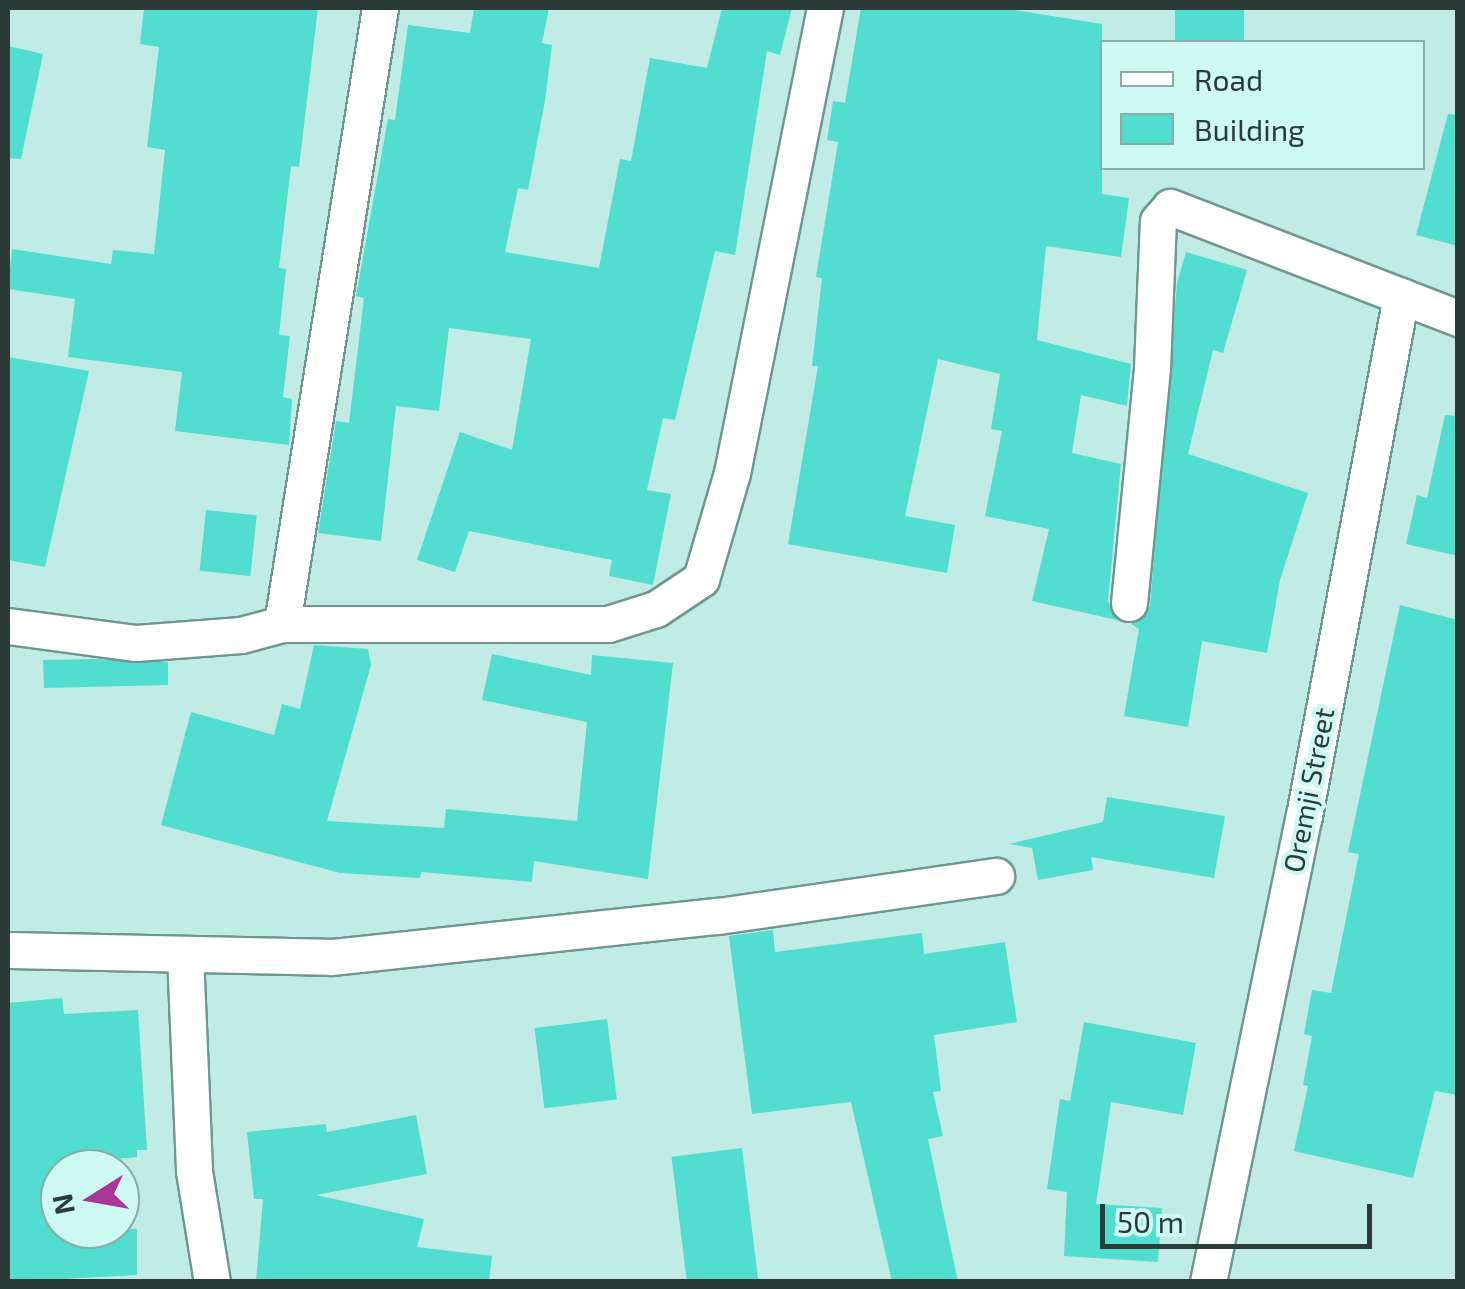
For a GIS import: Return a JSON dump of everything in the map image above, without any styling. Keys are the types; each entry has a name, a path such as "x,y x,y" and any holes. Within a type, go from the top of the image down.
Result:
{"street":[{"path":"282,624 380,8"},
{"path":"8,626 136,642 242,636 282,624 608,624 656,609 701,579 732,473 826,8"},
{"path":"1129,603 1152,368 1158,221 1170,207 1458,318"},
{"name":"Oremji Street","path":"1208,1282 1304,816 1400,296"},
{"path":"8,950 332,957 718,916 996,876"},
{"path":"185,954 194,1171 212,1282"}],"building":[{"path":"144,8 318,8 299,167 291,166 279,268 286,269 279,335 290,336 283,397 292,399 289,445 175,431 182,372 68,357 75,299 8,289 12,249 111,264 113,250 154,254 165,150 147,147 159,47 140,44"},
{"path":"474,8 549,8 542,43 552,45 545,101 528,190 518,188 505,252 599,268 620,159 631,161 650,58 707,68 722,8 792,8 780,55 767,51 735,255 715,251 675,420 663,418 647,490 671,494 653,585 609,576 612,560 469,531 455,572 417,560 460,432 512,450 531,339 449,328 439,411 396,406 381,541 318,533 336,421 349,423 364,298 356,296 388,119 395,120 408,25 470,33"},
{"path":"861,8 1002,8 1102,24 1100,170 1102,194 1129,198 1121,257 1046,246 1037,340 1131,364 1127,406 1081,395 1072,453 1121,464 1108,601 1117,620 1032,601 1049,529 985,516 1002,431 991,429 1000,374 938,359 905,516 955,525 947,573 788,544 818,366 812,366 822,278 816,277 838,142 827,140 833,101 845,103"},
{"path":"1175,8 1244,8 1244,40 1175,40"},
{"path":"8,46 43,54 21,159 8,158"},
{"path":"1448,114 1458,115 1458,246 1416,235"},
{"path":"1186,252 1247,270 1223,353 1213,350 1188,454 1308,493 1280,580 1267,653 1202,641 1188,727 1124,716 1139,629 1131,624 1150,605 1177,283"},
{"path":"8,357 89,371 45,567 8,560"},
{"path":"1445,415 1458,416 1458,556 1406,544 1417,495 1427,498"},
{"path":"206,510 257,515 250,576 200,571"},
{"path":"1400,605 1458,620 1458,1095 1435,1091 1413,1178 1294,1151 1308,1086 1303,1085 1312,1036 1304,1034 1312,990 1331,993 1359,854 1348,852"},
{"path":"314,645 368,649 371,665 327,821 444,828 446,809 577,821 587,722 482,700 492,654 591,675 592,655 673,663 648,879 534,861 532,882 421,872 420,878 340,873 161,825 191,712 274,735 282,704 300,709"},
{"path":"43,660 168,662 168,685 44,688"},
{"path":"1107,797 1225,816 1214,878 1091,857 1093,870 1038,880 1032,848 1009,844 1103,822"},
{"path":"773,930 775,952 922,933 924,954 1005,942 1017,1022 934,1035 941,1091 933,1092 943,1136 928,1139 958,1282 892,1282 851,1102 752,1114 729,936"},
{"path":"62,998 64,1014 138,1010 147,1150 40,1149 40,1249 137,1249 137,1275 8,1282 8,1003"},
{"path":"607,1019 617,1099 544,1108 535,1028"},
{"path":"1084,1022 1196,1043 1183,1115 1111,1102 1096,1204 1162,1208 1158,1262 1064,1256 1067,1192 1047,1189 1060,1099 1070,1101"},
{"path":"416,1115 427,1174 316,1195 424,1219 417,1247 492,1256 489,1282 256,1282 263,1199 254,1199 247,1132 326,1124 327,1132"},
{"path":"742,1148 758,1282 687,1282 672,1157"}]}
